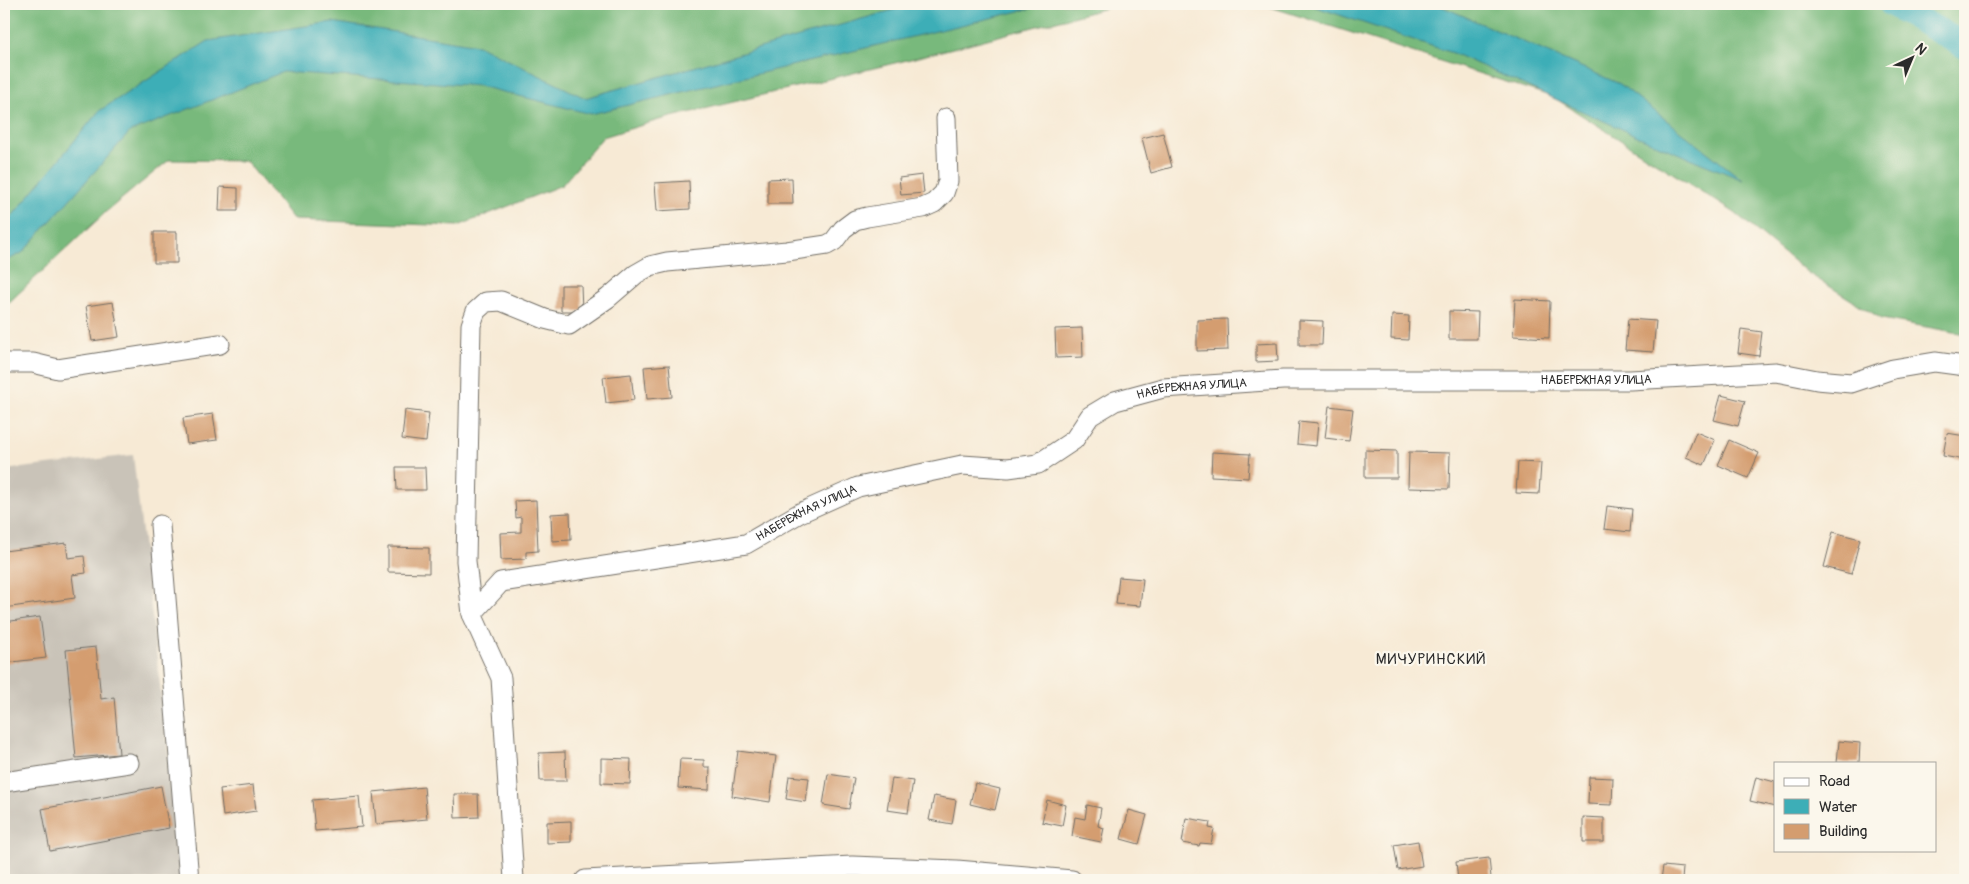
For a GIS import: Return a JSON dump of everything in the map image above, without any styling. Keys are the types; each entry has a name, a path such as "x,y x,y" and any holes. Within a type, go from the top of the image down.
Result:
{"street":[{"path":"514,880 501,678 472,614 466,561 471,325 476,311 486,302 501,301 545,319 570,325 608,298 636,274 650,266 666,262 827,246 834,241 843,229 855,220 923,208 934,203 944,192 948,181 946,118"},
{"path":"4,364 34,363 58,369 220,344"},
{"name":"НАБЕРЕЖНАЯ УЛИЦА","path":"472,614 501,582 746,544 800,513 858,487 962,466 1008,468 1038,464 1074,440 1090,416 1115,401 1163,388 1283,380 1630,380 1776,372 1851,384 1893,369 1935,362 1965,366"},
{"path":"160,525 189,880"},
{"path":"4,782 129,763"},
{"path":"585,880 852,866 957,870 1072,880"}],"shaded area":[{"path":"133,455 183,880 4,880 4,470"}],"green space":[{"path":"4,4 1122,4 903,61 659,120 603,137 562,185 458,226 294,220 246,161 169,160 107,211 4,307"},
{"path":"1261,4 1965,4 1965,334 1882,319 1808,273 1735,213 1553,97"}],"water":[{"path":"914,4 1049,4 591,114 479,86 283,72 130,132 22,253 4,262 4,226 99,111 208,41 332,22 478,45 585,98"},
{"path":"1307,4 1436,4 1620,84 1743,180 1655,144 1455,54"}],"building":[{"path":"1163,133 1172,167 1151,173 1142,138"},
{"path":"922,175 924,193 901,195 899,178"},
{"path":"792,178 793,204 768,204 768,179"},
{"path":"689,181 690,209 657,211 655,183"},
{"path":"220,187 238,188 238,211 219,211"},
{"path":"154,232 177,232 177,263 154,263"},
{"path":"561,285 581,285 582,311 561,311"},
{"path":"1515,299 1550,301 1549,338 1513,336"},
{"path":"113,302 119,337 92,341 86,306"},
{"path":"1449,311 1478,312 1477,339 1449,339"},
{"path":"1392,315 1409,316 1408,340 1391,339"},
{"path":"1227,319 1228,350 1197,351 1197,320"},
{"path":"1628,319 1656,321 1653,352 1625,350"},
{"path":"1299,320 1323,321 1322,345 1299,345"},
{"path":"1082,328 1083,357 1056,358 1055,329"},
{"path":"1741,329 1762,332 1759,356 1738,353"},
{"path":"1277,343 1278,361 1256,362 1256,344"},
{"path":"669,365 672,397 647,399 644,367"},
{"path":"631,374 634,400 606,403 603,377"},
{"path":"1721,395 1745,401 1738,426 1714,420"},
{"path":"1329,406 1353,409 1349,441 1325,438"},
{"path":"405,410 429,413 426,442 402,439"},
{"path":"213,414 217,440 187,444 183,418"},
{"path":"1299,421 1318,423 1316,446 1297,444"},
{"path":"1696,432 1715,440 1704,465 1686,457"},
{"path":"1947,433 1965,436 1965,460 1943,456"},
{"path":"1729,440 1759,453 1748,478 1718,465"},
{"path":"1365,450 1397,451 1397,478 1365,478"},
{"path":"1212,452 1250,454 1248,478 1211,476"},
{"path":"1409,452 1450,453 1449,489 1408,488"},
{"path":"1518,462 1541,463 1539,494 1516,493"},
{"path":"396,467 425,467 426,490 397,490"},
{"path":"536,500 538,551 526,552 526,559 501,560 500,533 521,532 521,517 516,518 515,501"},
{"path":"1607,506 1632,509 1630,532 1604,529"},
{"path":"570,513 571,540 552,541 551,514"},
{"path":"1833,532 1860,539 1851,574 1824,567"},
{"path":"66,543 68,558 84,556 86,573 72,575 75,598 4,608 4,551"},
{"path":"388,547 429,548 429,573 388,572"},
{"path":"1119,577 1143,579 1140,606 1116,604"},
{"path":"40,617 46,658 4,663 4,622"},
{"path":"96,647 101,699 114,697 119,754 76,758 66,650"},
{"path":"1839,741 1860,743 1859,762 1837,762"},
{"path":"738,751 776,756 770,802 732,796"},
{"path":"565,752 566,781 540,781 539,753"},
{"path":"601,758 631,759 630,784 601,783"},
{"path":"680,759 704,760 704,767 710,767 709,790 678,788"},
{"path":"828,774 854,778 849,809 823,805"},
{"path":"789,776 809,778 806,802 786,799"},
{"path":"1589,777 1613,778 1612,805 1588,804"},
{"path":"1756,777 1774,782 1774,807 1750,801"},
{"path":"892,778 913,781 908,813 887,810"},
{"path":"975,783 1000,789 995,810 970,804"},
{"path":"253,785 256,811 223,816 220,789"},
{"path":"161,786 169,828 50,851 42,809"},
{"path":"424,787 427,819 376,824 373,792"},
{"path":"454,794 478,794 479,817 455,818"},
{"path":"359,796 362,827 315,831 312,800"},
{"path":"934,796 956,800 952,824 929,820"},
{"path":"1047,800 1066,805 1062,826 1042,822"},
{"path":"1087,805 1101,808 1098,826 1104,828 1101,842 1072,836 1075,817 1085,819"},
{"path":"1129,810 1147,815 1139,844 1121,839"},
{"path":"1583,817 1604,818 1604,842 1583,842"},
{"path":"1186,818 1210,822 1209,828 1214,829 1211,844 1200,843 1199,846 1182,843"},
{"path":"571,821 571,842 547,843 547,822"},
{"path":"1418,841 1422,866 1398,870 1394,845"},
{"path":"1489,858 1491,878 1458,880 1456,862"},
{"path":"1663,866 1683,868 1682,880 1661,880"}],"waterway":[{"path":"1892,4 1965,46"}],"district":[{"name":"МИЧУРИНСКИЙ","path":"1431,659"}]}
